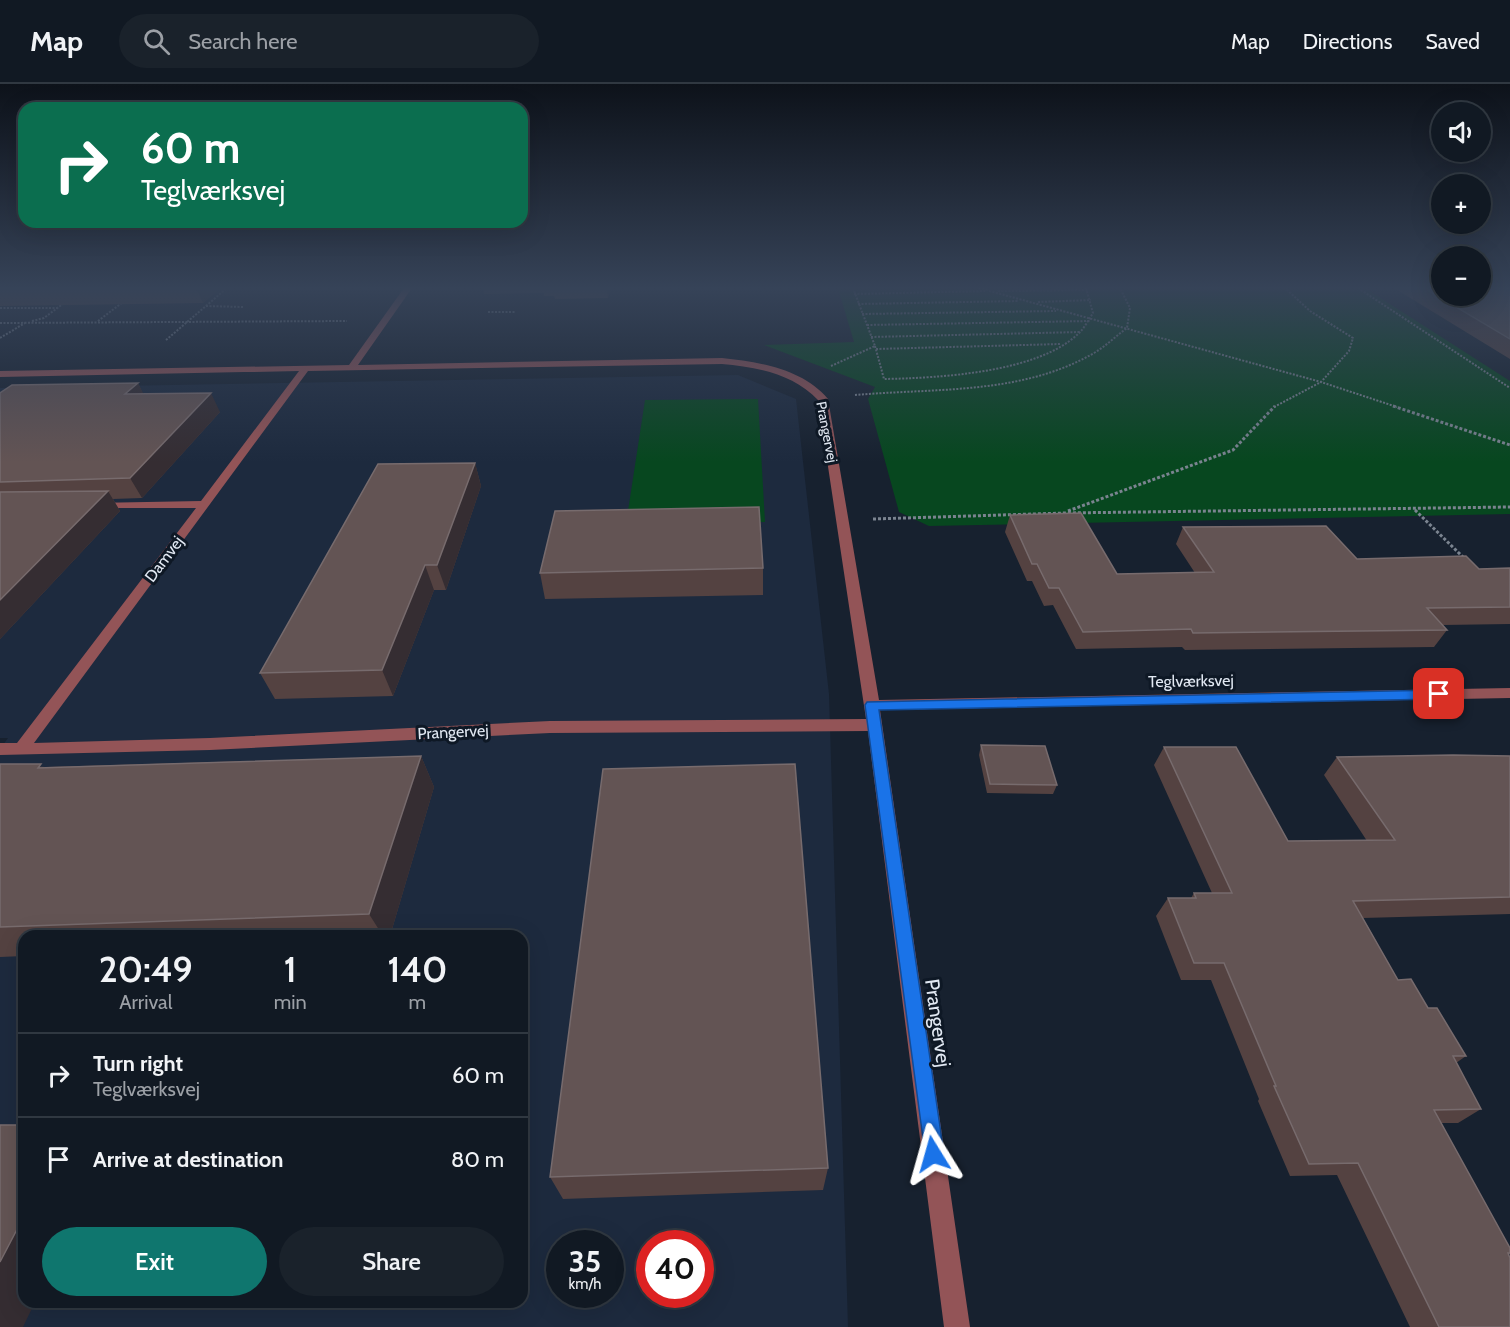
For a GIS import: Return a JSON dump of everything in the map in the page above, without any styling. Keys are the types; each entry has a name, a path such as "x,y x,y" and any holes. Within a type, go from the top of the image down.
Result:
{"street":[{"path":"352,367 367,346"},
{"name":"Prangervej","path":"0,374 722,361 750,362 815,389 823,399 872,705 957,1327"},
{"name":"Damvej","path":"21,749 306,368"},
{"path":"80,506 205,504"},
{"name":"Teglværksvej","path":"872,705 1510,693"},
{"name":"Prangervej","path":"21,749 176,745 550,727 874,725"},
{"path":"0,749 21,749"}],"path":[{"path":"133,372 161,346"},
{"path":"799,381 875,348 970,346"},
{"path":"875,348 884,379 916,379 982,371 1037,356 1060,346"},
{"path":"823,399 972,388 1040,376 1093,354 1103,346"},
{"path":"1192,346 1321,382 1510,445"},
{"path":"1065,513 1233,450 1277,404 1321,382 1350,351 1351,346"},
{"path":"1446,346 1510,388"},
{"path":"843,519 1065,513 1510,507"},
{"path":"1414,509 1470,563"}],"shaded area":[{"path":"738,375 796,399 829,694 848,1327 0,1327 0,749 8,738 0,738 0,388"}],"green space":[{"path":"767,346 1455,346 1510,381 1510,514 929,526 899,512 868,399 875,387"},
{"path":"758,399 765,522 626,524 645,400"}],"building":[{"path":"138,383 125,394 211,393 130,478 0,482 0,393 12,385"},
{"path":"475,463 437,565 425,565 382,670 260,673 378,464"},
{"path":"108,491 0,600 0,492"},
{"path":"759,507 763,568 540,573 555,511"},
{"path":"1081,513 1117,574 1214,572 1183,527 1326,526 1357,559 1466,556 1479,569 1510,568 1510,607 1427,608 1447,630 1193,633 1191,629 1083,632 1059,588 1049,588 1037,564 1032,564 1010,515"},
{"path":"981,745 1045,746 1057,785 990,784"},
{"path":"1164,747 1236,747 1288,841 1395,840 1337,757 1510,756 1510,897 1353,901 1398,980 1411,979 1428,1008 1437,1008 1466,1056 1453,1056 1481,1109 1434,1110 1510,1248 1510,1253 1508,1253 1510,1258 1510,1327 1439,1327 1358,1163 1309,1164 1274,1086 1276,1086 1224,963 1194,963 1168,898 1196,898 1194,893 1232,893"},
{"path":"421,756 369,914 0,927 0,764 41,764 38,768"},
{"path":"795,764 828,1168 550,1177 603,769"},
{"path":"0,1125 18,1125 18,1228 0,1262"}],"route":[{"path":"933,1154 872,705 1439,694"}]}
